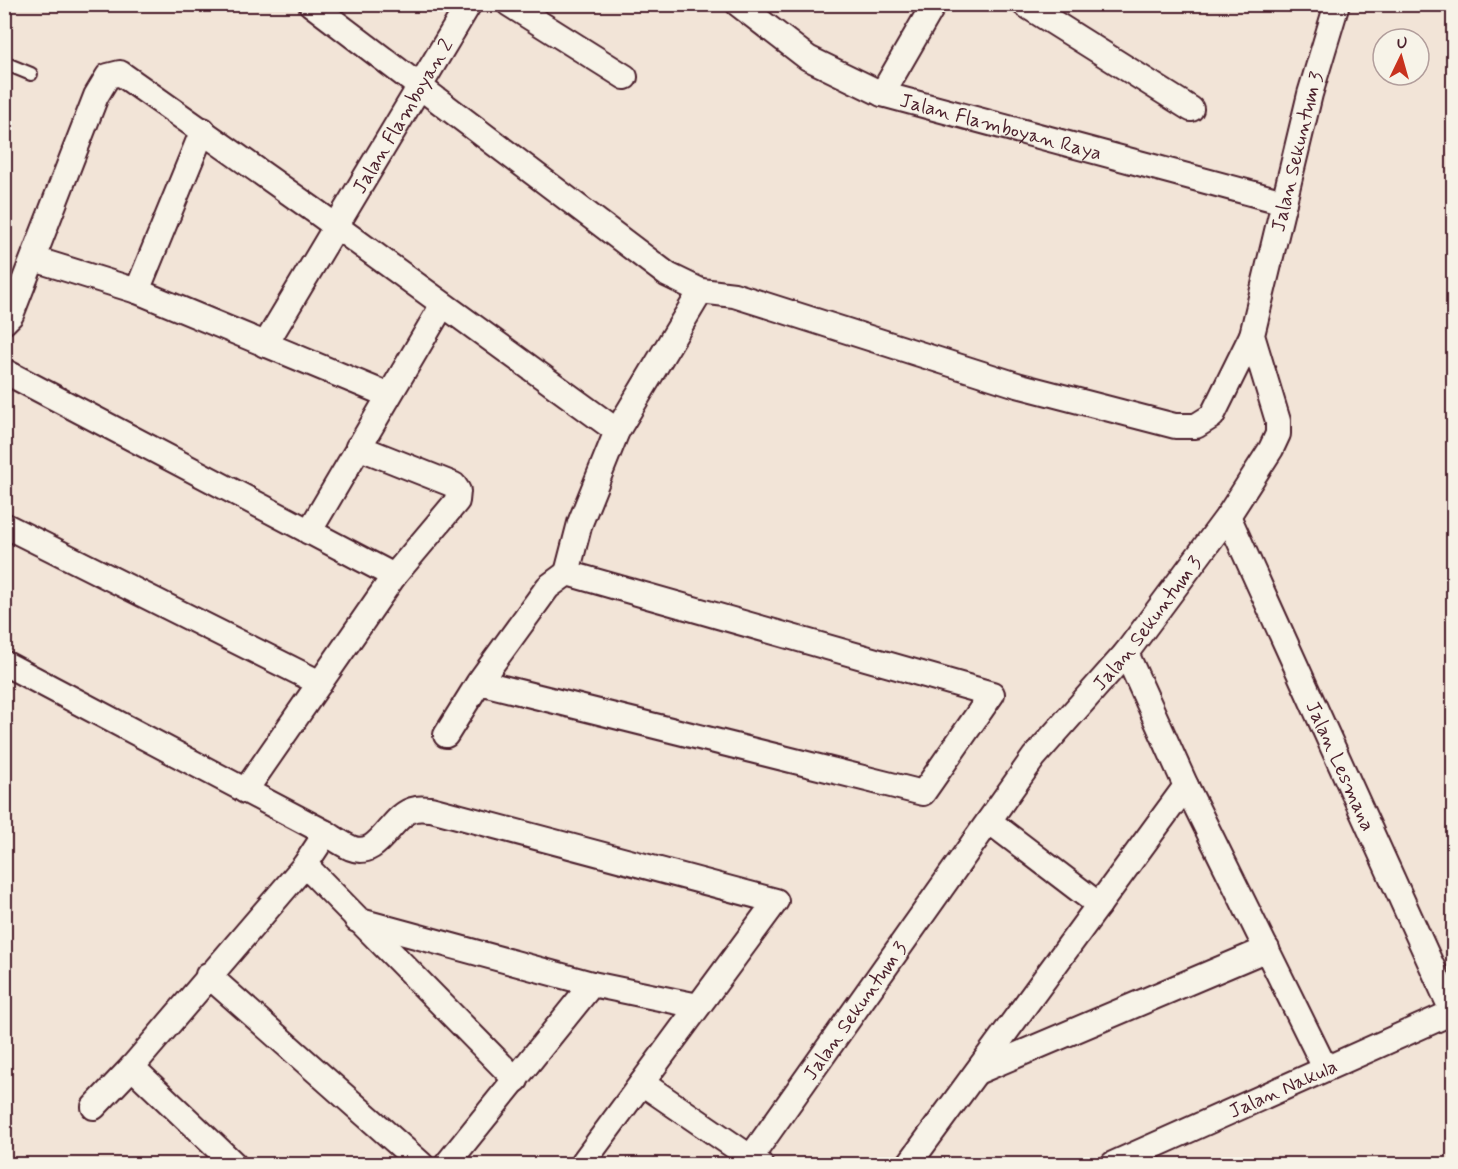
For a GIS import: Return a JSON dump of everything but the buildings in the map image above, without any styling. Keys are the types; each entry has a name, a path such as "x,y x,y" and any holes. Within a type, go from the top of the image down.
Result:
{"street":[{"path":"311,4 668,275 701,291 734,296 1017,385 1175,426 1196,426 1212,416 1252,335"},
{"name":"Jalan Flamboyan 2","path":"265,345 469,4"},
{"path":"509,4 625,77"},
{"name":"Jalan Flamboyan Raya","path":"738,4 808,58 882,94 1284,202"},
{"path":"882,94 934,4"},
{"path":"1024,4 1191,109"},
{"name":"Jalan Sekuntum 3","path":"752,1162 1034,757 1126,653 1228,516 1278,434 1278,421 1252,335 1310,94 1337,4"},
{"path":"4,322 12,315 96,96 108,76 124,74 617,431"},
{"path":"136,291 203,130"},
{"path":"34,260 136,291 388,396"},
{"path":"446,735 480,682 548,587 567,573 580,523 617,431 701,291"},
{"path":"309,532 442,306"},
{"path":"4,371 394,576"},
{"path":"245,791 394,576 457,501 458,490 454,484 358,447"},
{"name":"Jalan Lesmana","path":"1228,516 1358,808 1453,1013"},
{"path":"4,525 320,683"},
{"path":"480,682 923,793 992,694 567,573"},
{"path":"1126,653 1186,786 1325,1068"},
{"path":"4,663 326,833 351,849 363,850 373,847 400,816 415,809 431,809 776,901 582,1164"},
{"path":"909,1164 1186,786"},
{"path":"989,821 1099,905"},
{"path":"94,1107 132,1067 208,975 305,865 326,833"},
{"path":"305,865 516,1080"},
{"path":"357,920 592,984 698,1006"},
{"path":"977,1072 1267,949"},
{"path":"208,975 421,1164"},
{"path":"447,1164 592,984"},
{"name":"Jalan Nakula","path":"1113,1164 1453,1013"},
{"path":"132,1067 234,1164"},
{"path":"642,1083 752,1162"}],"lane":[{"path":"4,63 31,74"}]}
